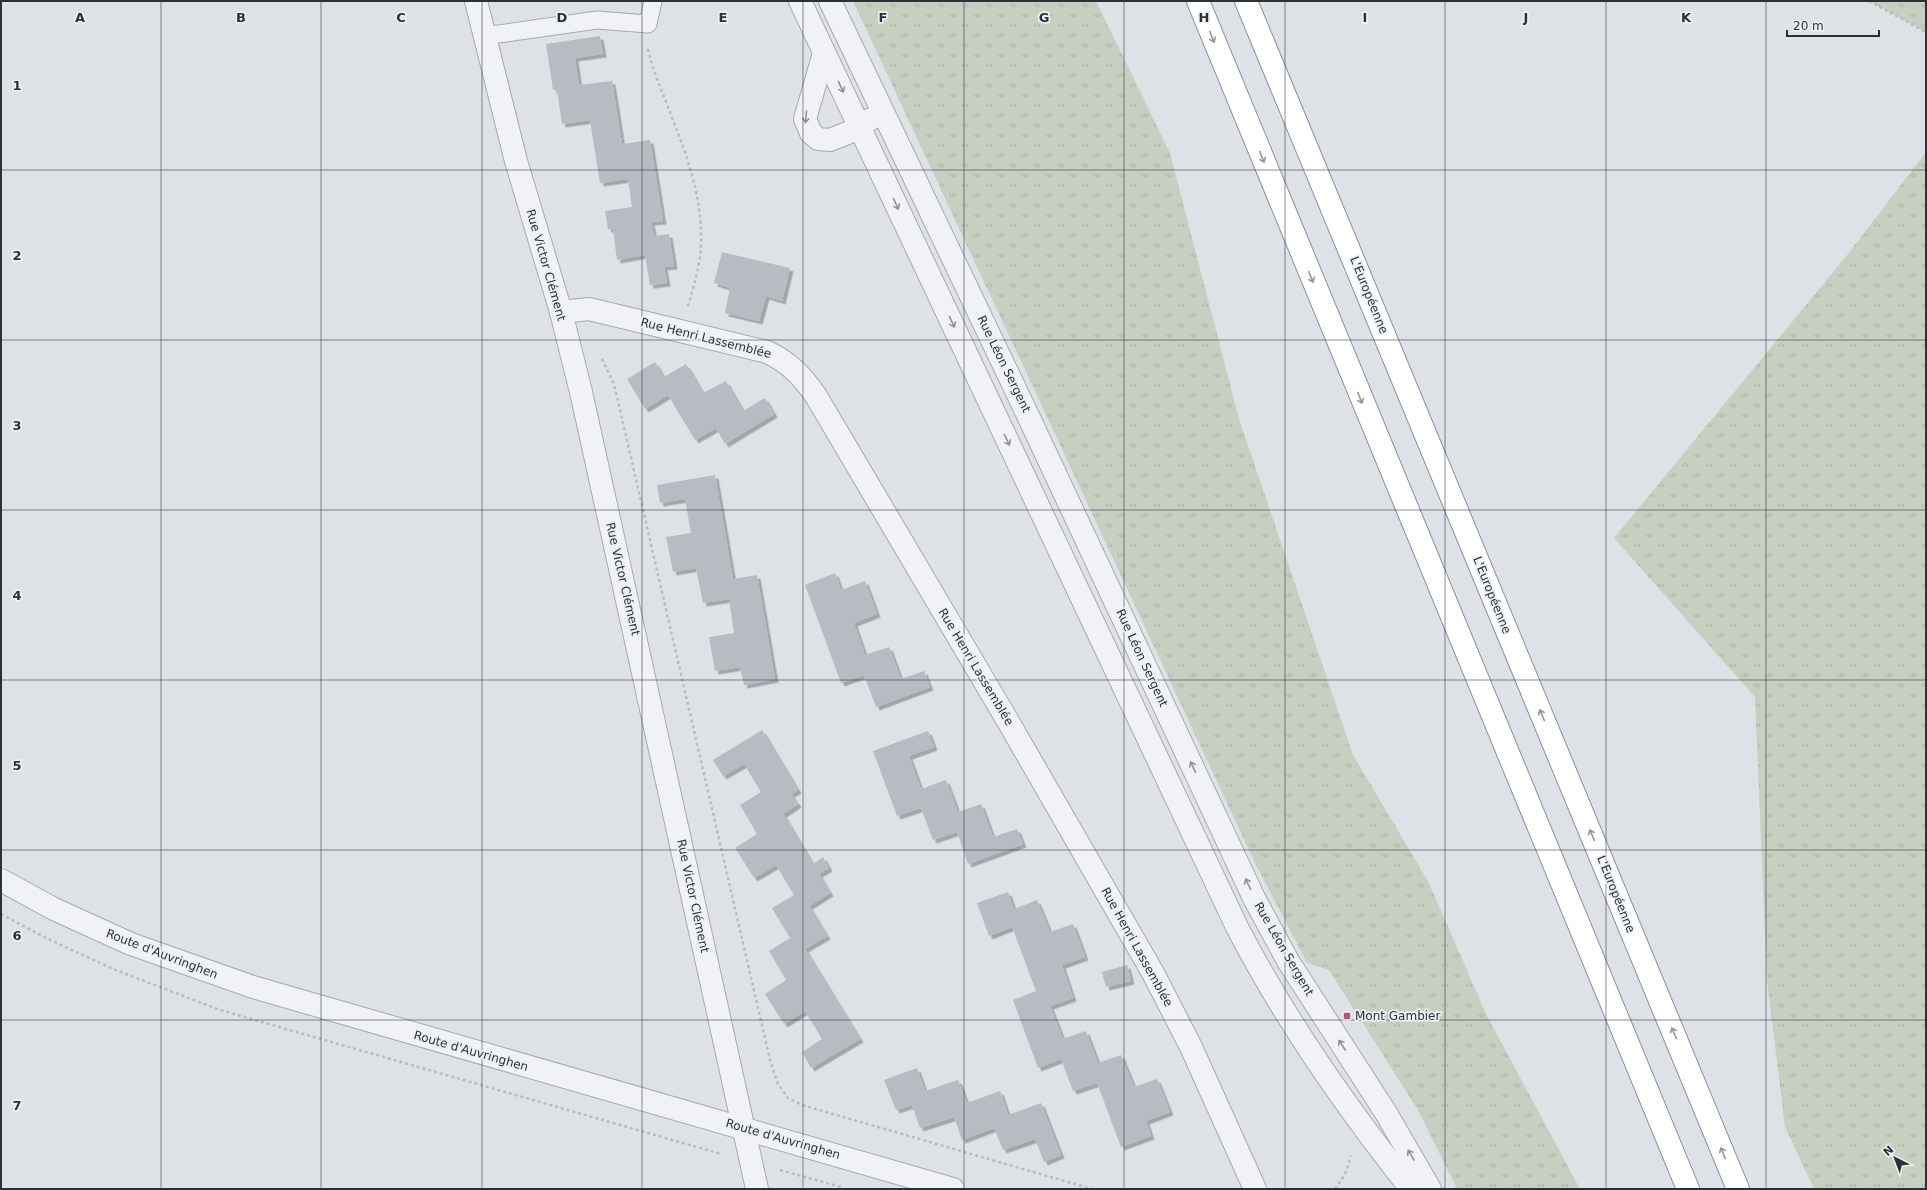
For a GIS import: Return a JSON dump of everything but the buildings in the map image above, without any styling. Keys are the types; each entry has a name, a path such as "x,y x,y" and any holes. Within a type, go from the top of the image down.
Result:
{"highway":[{"path":"1198,1 1688,1189"},
{"name":"L'Européenne","path":"1246,1 1738,1189"}],"street":[{"name":"Rue Victor Clément","path":"476,1 516,161 561,312 595,452 660,742 757,1189"},
{"path":"800,1 1244,940 1269,986 1352,1113 1411,1189"},
{"name":"Rue Léon Sergent","path":"830,1 1031,422 1254,898 1288,961 1386,1113 1430,1189"},
{"path":"824,53 805,119 808,129 814,137 823,140 837,138 859,126 882,110"},
{"name":"Rue Henri Lassemblée","path":"561,312 589,309 767,352 790,364 807,384 1013,729 1153,974 1191,1046 1255,1189"},
{"name":"Route d'Auvringhen","path":"1,880 105,932 207,972 315,1007 953,1189"}],"lane":[{"path":"484,36 597,20 648,24 653,1"}],"path":[{"path":"1869,1 1926,32"},
{"path":"648,24 648,48 651,62 688,160 698,200 701,241 699,259 695,280 681,330"},
{"path":"598,354 603,360 614,384 770,1060 778,1084 788,1098 802,1105 1092,1189"},
{"path":"1335,1189 1345,1174 1352,1156"}],"green space":[{"path":"853,1 1096,1 1170,153 1239,419 1353,755 1429,883 1486,1014 1580,1189 1457,1189 1418,1110 1329,970 1307,963 1255,863"},
{"path":"1869,1 1926,1 1926,32"},
{"path":"1926,152 1926,1189 1814,1189 1785,1127 1767,981 1755,697 1614,538 1848,254"}],"place":[{"name":"Mont Gambier","path":"1347,1016"}]}
